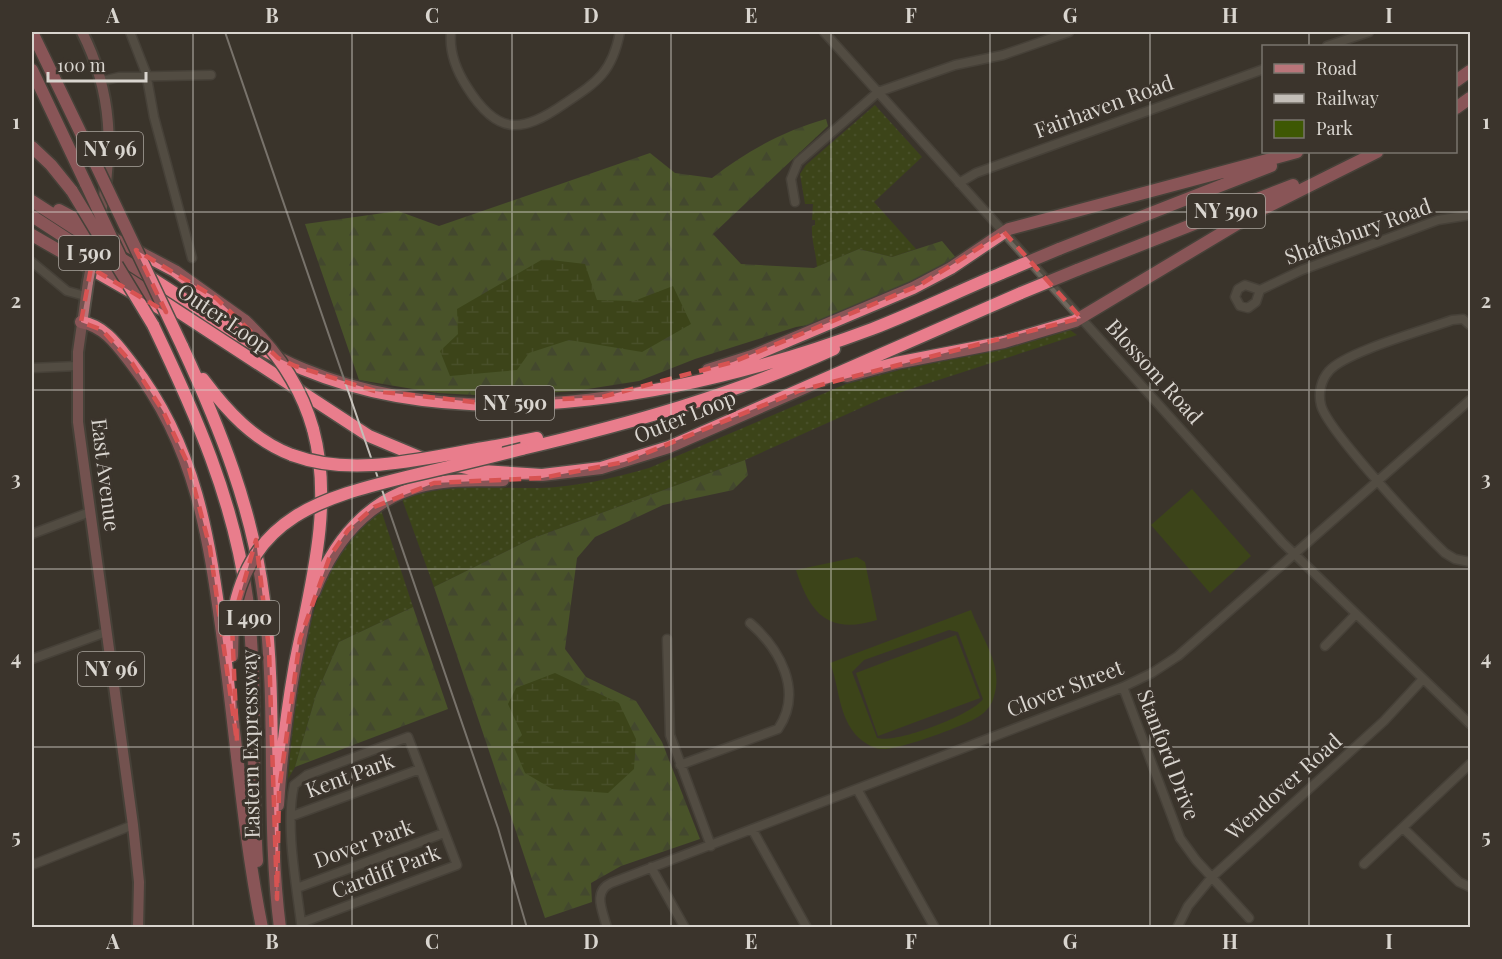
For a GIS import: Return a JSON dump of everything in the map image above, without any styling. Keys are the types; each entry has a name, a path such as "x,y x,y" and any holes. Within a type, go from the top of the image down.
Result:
{"highway":[{"name":"Eastern Expressway","path":"32,32 182,346 217,424 236,474 261,577 269,661 271,804 280,927"},
{"path":"41,32 68,106"},
{"name":"Eastern Expressway","path":"32,70 153,325 214,463 233,526 243,573 252,645 254,818 262,927"},
{"path":"1457,80 1470,70"},
{"path":"1457,107 1470,98"},
{"path":"32,147 51,165 72,191 153,325"},
{"path":"602,397 709,370 759,353 920,285 951,268 1004,232 1293,153"},
{"name":"Outer Loop","path":"32,201 268,352 306,371 351,386 410,398 470,403 536,403 602,397 697,380 755,366 857,334 914,312 1059,249 1305,153"},
{"name":"Outer Loop","path":"32,216 369,436 424,459 494,473 542,475 577,472 612,465 658,451 1021,293 1373,153"},
{"path":"789,394 874,368 1004,342 1081,318 1263,208 1374,153"},
{"path":"32,196 169,267 216,298 245,321 269,346 288,372 303,401 313,429 321,468 321,504 285,727 279,791 277,899"},
{"path":"32,235 268,372"},
{"path":"237,742 232,656 233,615 244,579 259,551 283,525 308,507 353,490 698,403 765,379 914,312"},
{"path":"81,322 102,330 132,363 163,411 188,464 202,509 210,548 237,742 248,848 262,927"},
{"path":"182,346 208,386 234,417 263,440 292,455 329,465 364,466 496,446 633,421"},
{"path":"300,639 315,592 332,552 354,524 378,504 407,490 438,482 530,479 577,472"}],"main road":[{"name":"East Avenue","path":"82,32 102,81 108,110 110,146 100,218 81,322 77,366 78,422 133,825 139,882 138,927"}],"street":[{"path":"130,32 147,77 154,117 192,258"},
{"path":"451,32 454,62 480,106 499,121 523,126 552,113 602,76 614,58 620,32"},
{"name":"Blossom Road","path":"824,32 1294,554 1470,724"},
{"path":"795,202 791,179 798,162 878,92 955,65 1003,55 1068,32"},
{"path":"1330,45 1369,32"},
{"name":"Fairhaven Road","path":"959,183 976,173 1262,69"},
{"path":"102,81 211,75"},
{"name":"Shaftsbury Road","path":"1260,290 1302,270 1438,220 1470,215"},
{"path":"32,262 67,291 85,296"},
{"path":"1470,325 1463,319 1452,320 1346,359 1330,370 1322,381 1320,397 1325,417 1445,553 1455,559 1470,562"},
{"path":"32,368 77,366"},
{"name":"Clover Street","path":"607,927 600,891 611,882 711,846 1123,687 1171,661 1470,400"},
{"path":"32,534 90,512"},
{"path":"1325,646 1355,615"},
{"path":"680,765 778,729 784,720 788,702 787,678 778,653 750,623"},
{"path":"32,659 106,632"},
{"path":"667,639 670,735 711,846"},
{"name":"Wendover Road","path":"1177,927 1188,906 1212,878 1384,721 1423,679"},
{"name":"Stanford Drive","path":"1123,687 1175,827 1189,852 1249,918"},
{"name":"Cardiff Park","path":"292,816 293,789 297,781 408,737 456,865 302,925"},
{"path":"1364,864 1470,764"},
{"name":"Kent Park","path":"292,816 420,769"},
{"path":"857,789 935,927"},
{"path":"292,816 302,925"},
{"path":"32,865 133,825"},
{"path":"1403,828 1459,882 1470,887"},
{"path":"752,830 807,927"},
{"name":"Dover Park","path":"297,888 444,833"},
{"path":"651,867 685,927"}],"highlighted area":[{"path":"1004,232 1081,318 801,390 624,462 542,478 434,483 374,507 348,530 330,556 300,639 279,791 277,899 269,649 256,540 232,624 237,742 210,548 188,464 163,411 132,363 102,330 81,322 91,268 166,312 136,250 216,298 278,358 295,366 375,391 482,403 602,397 733,362 920,285"}],"green space":[{"path":"875,105 922,157 874,202 916,249 892,257 859,249 817,267 812,231 812,226 815,225 815,220 812,220 813,204 805,204 800,174 806,165"},
{"path":"826,119 828,126 713,234 741,264 814,268 859,249 892,257 942,241 957,259 940,270 820,323 796,327 695,359 639,381 575,391 494,396 437,393 359,380 305,224 398,211 439,226 650,153 675,173 712,178 766,143 795,129"},
{"path":"543,259 585,264 597,300 634,301 673,286 691,324 642,352 569,340 529,353 517,370 450,376 440,351 458,334 457,309"},
{"path":"1070,330 1077,335 883,398 745,460 531,539 434,587 402,499 453,488 554,487 622,475 649,468 846,384 903,369 997,350"},
{"path":"745,460 748,475 733,490 663,505 595,537 577,558 565,649 586,677 636,701 662,742 700,839 621,866 591,883 592,902 545,918 434,587 531,539"},
{"path":"1192,489 1251,556 1210,593 1151,525"},
{"path":"381,510 413,607 339,642 316,695 295,767 288,779 301,671 306,643 321,590 340,551 359,529"},
{"path":"857,557 865,562 877,620 846,625 834,622 815,609 796,570"},
{"path":"413,607 448,709 295,767 316,695 339,642"},
{"path":"971,610 994,663 996,685 990,705 978,717 916,742 880,749 870,746 852,730 843,712 830,663","holes":["949,630 958,632 983,699 964,713 933,727 900,737 877,738 852,672 864,660"]},
{"path":"956,635 980,698 878,736 856,673"},
{"path":"555,673 619,703 636,739 634,769 608,793 552,789 525,773 513,745 522,735 508,704 516,688"}],"railway":[{"path":"225,32 498,828 527,928"}]}
